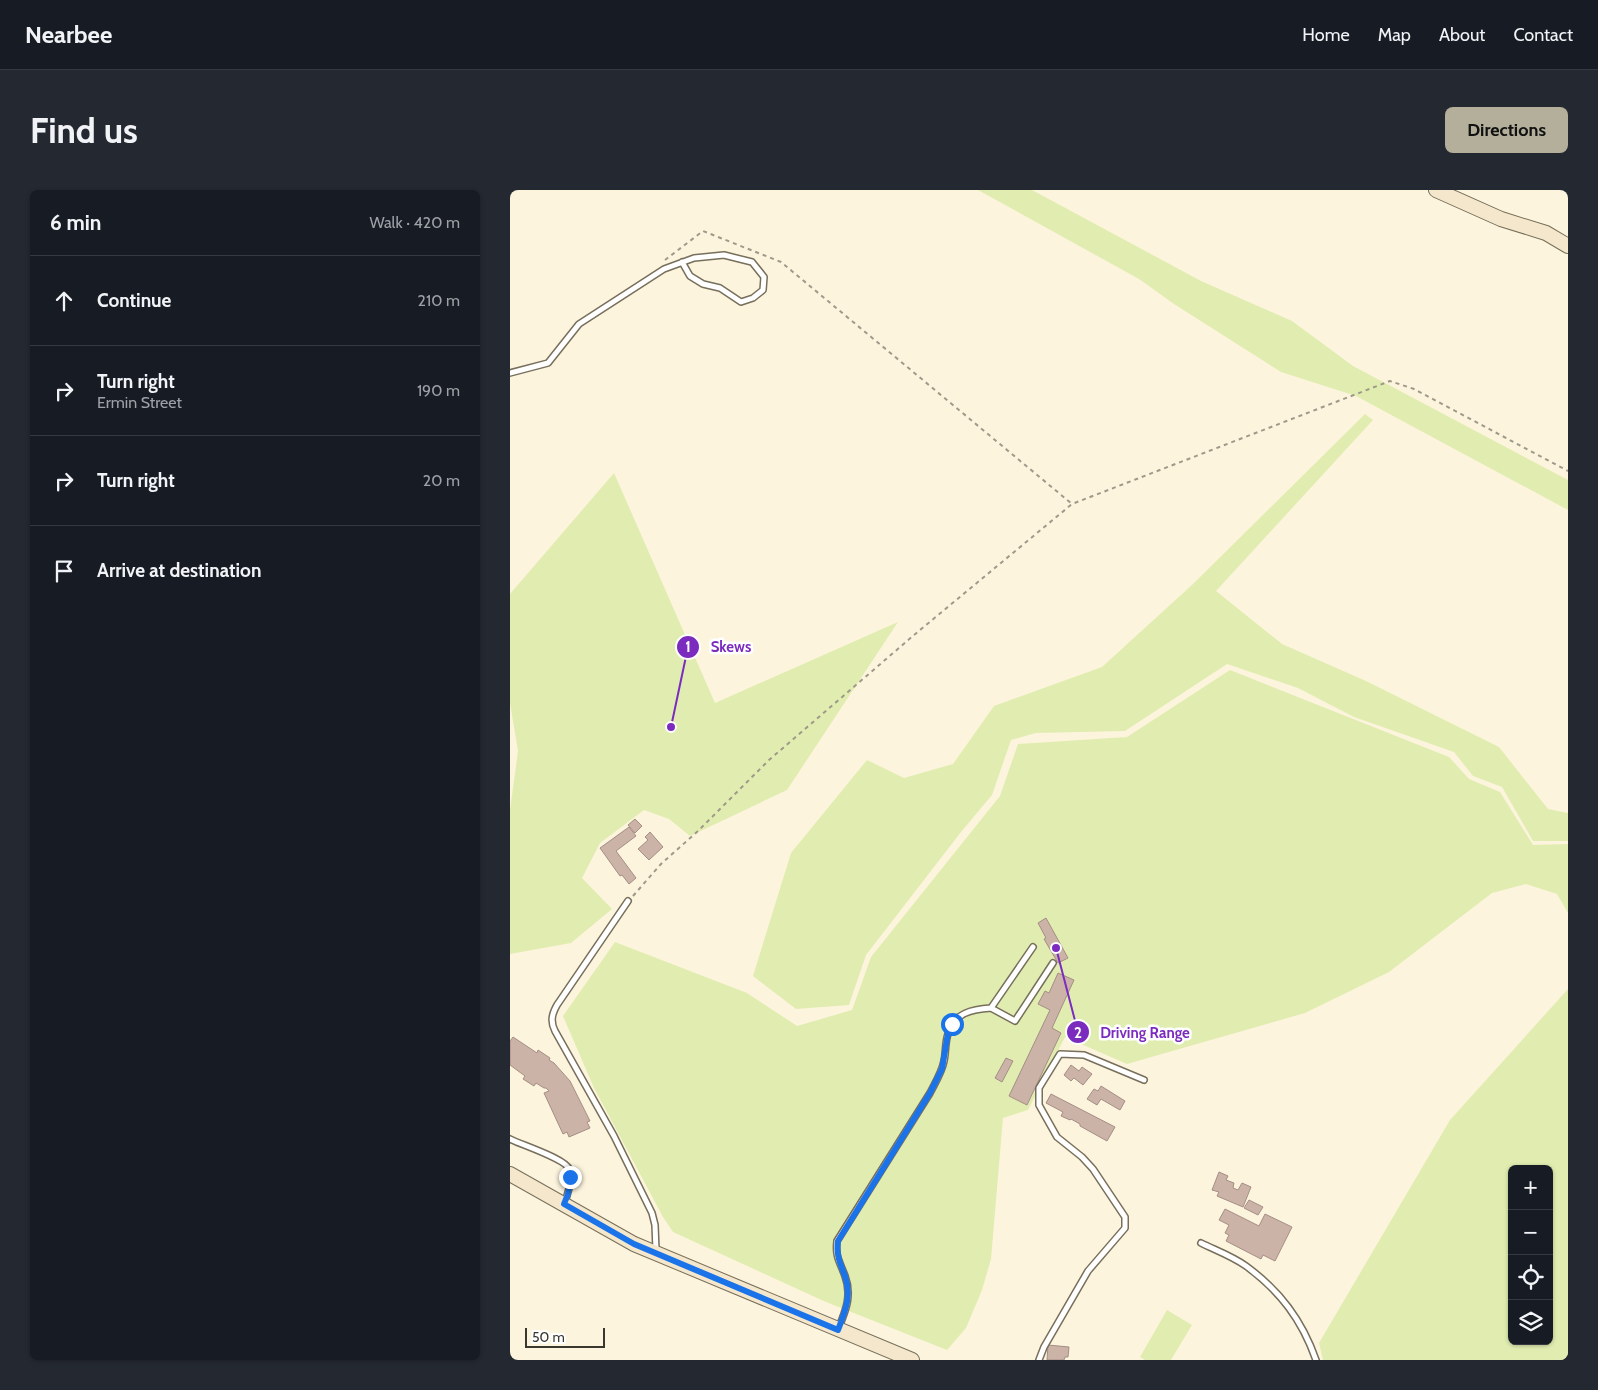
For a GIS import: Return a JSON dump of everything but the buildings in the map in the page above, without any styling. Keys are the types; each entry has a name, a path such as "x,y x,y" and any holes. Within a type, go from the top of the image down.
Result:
{"main road":[{"path":"1436,190 1501,219 1546,233 1568,246"},
{"path":"510,1174 634,1244 912,1360"}],"lane":[{"path":"510,373 548,363 579,324 664,269 682,262 694,258 724,255 752,262 764,277 763,290 753,298 742,302 720,288 702,284 690,276 682,262"},
{"path":"628,901 558,1005 552,1015 552,1022 555,1031 614,1136 652,1213 656,1225 656,1253"},
{"path":"991,1008 1033,947"},
{"path":"838,1330 847,1306 848,1291 836,1251 838,1241 930,1093 942,1069 948,1033 952,1024 961,1015 972,1009 991,1008 1015,1021 1053,963"},
{"path":"1040,1360 1044,1347 1088,1271 1125,1228 1125,1217 1082,1157 1057,1137 1039,1105 1039,1088 1060,1054 1084,1055 1144,1080"},
{"path":"510,1139 559,1160 567,1166 570,1170 570,1184 564,1204"},
{"path":"1201,1243 1245,1265 1282,1297 1308,1337 1316,1360"}],"path":[{"path":"661,262 677,252 702,231 781,262 1072,504"},
{"path":"628,901 661,864 698,831 769,760 914,635 1072,504 1390,381 1414,389 1568,471"}],"green space":[{"path":"978,190 1032,190 1201,281 1292,321 1353,366 1568,480 1568,510 1356,396 1281,372 1174,304 1139,279"},
{"path":"1365,414 1373,420 1216,591 1282,644 1366,681 1499,747 1548,809 1568,813 1568,841 1533,841 1502,787 1473,776 1454,752 1354,717 1298,688 1227,664 1125,731 1036,733 1011,740 992,795 866,955 849,1005 796,1009 753,976 791,853 867,760 904,778 953,764 994,706 1102,667 1193,584"},
{"path":"614,473 715,703 898,622 787,790 690,836 669,819 644,810 600,843 582,878 612,909 571,943 510,954 510,810 518,751 510,703 510,594"},
{"path":"1230,670 1449,757 1469,779 1500,792 1533,845 1568,844 1568,913 1557,894 1526,884 1492,893 1389,972 1305,1013 1127,1064 1065,1037 1028,1110 1003,1118 991,1259 982,1290 966,1328 947,1350 826,1302 673,1232 663,1217 594,1088 563,1016 615,942 747,993 797,1026 852,1010 871,957 1000,796 1018,744 1127,737"},
{"path":"1568,989 1568,1360 1323,1360 1319,1343 1450,1120"},
{"path":"1167,1310 1192,1325 1171,1360 1145,1360 1140,1357"}],"place":[{"name":"Skews","path":"671,727"},
{"name":"Driving Range","path":"1056,948"}],"route":[{"path":"570,1177 568,1194 564,1204 634,1244 838,1330 847,1306 848,1291 836,1251 838,1241 930,1093 942,1069 948,1033 952,1024"}]}
